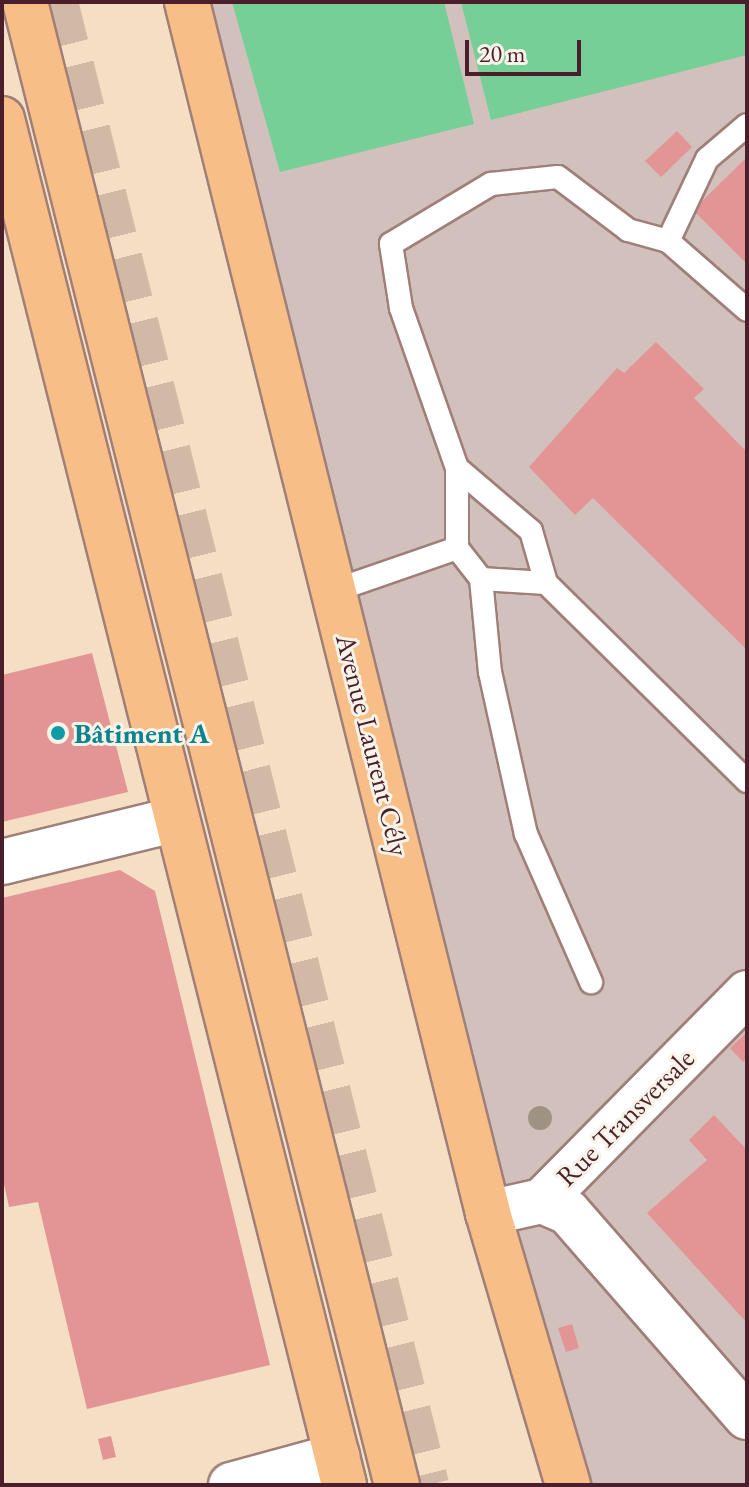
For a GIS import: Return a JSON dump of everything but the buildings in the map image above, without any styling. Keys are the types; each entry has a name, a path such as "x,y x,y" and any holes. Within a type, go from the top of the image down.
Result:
{"main road":[{"path":"25,2 397,1485"},
{"name":"Avenue Laurent Cély","path":"187,2 336,590 488,1213 568,1485"},
{"path":"2,119 340,1471"}],"street":[{"path":"2,862 177,819"},
{"name":"Rue Transversale","path":"488,1213 542,1201 747,993"},
{"path":"542,1201 568,1212 747,1417"},
{"path":"231,1485 340,1471"}],"lane":[{"path":"668,241 707,159 747,125"},
{"path":"591,982 526,834 490,672 481,579 457,548 457,468 401,308 391,244 491,184 558,177 628,230 668,241 747,310"},
{"path":"457,468 531,531 546,583 747,781"},
{"path":"336,590 457,548"},
{"path":"481,579 546,583"}],"shaded area":[{"path":"170,2 747,2 747,1485 568,1485"}],"green space":[{"path":"232,2 444,2 474,124 280,172"},
{"path":"461,2 747,2 747,55 491,120"}],"tunnel":[{"path":"56,2 427,1485"}],"place":[{"name":"Bâtiment A","path":"58,733"}]}
